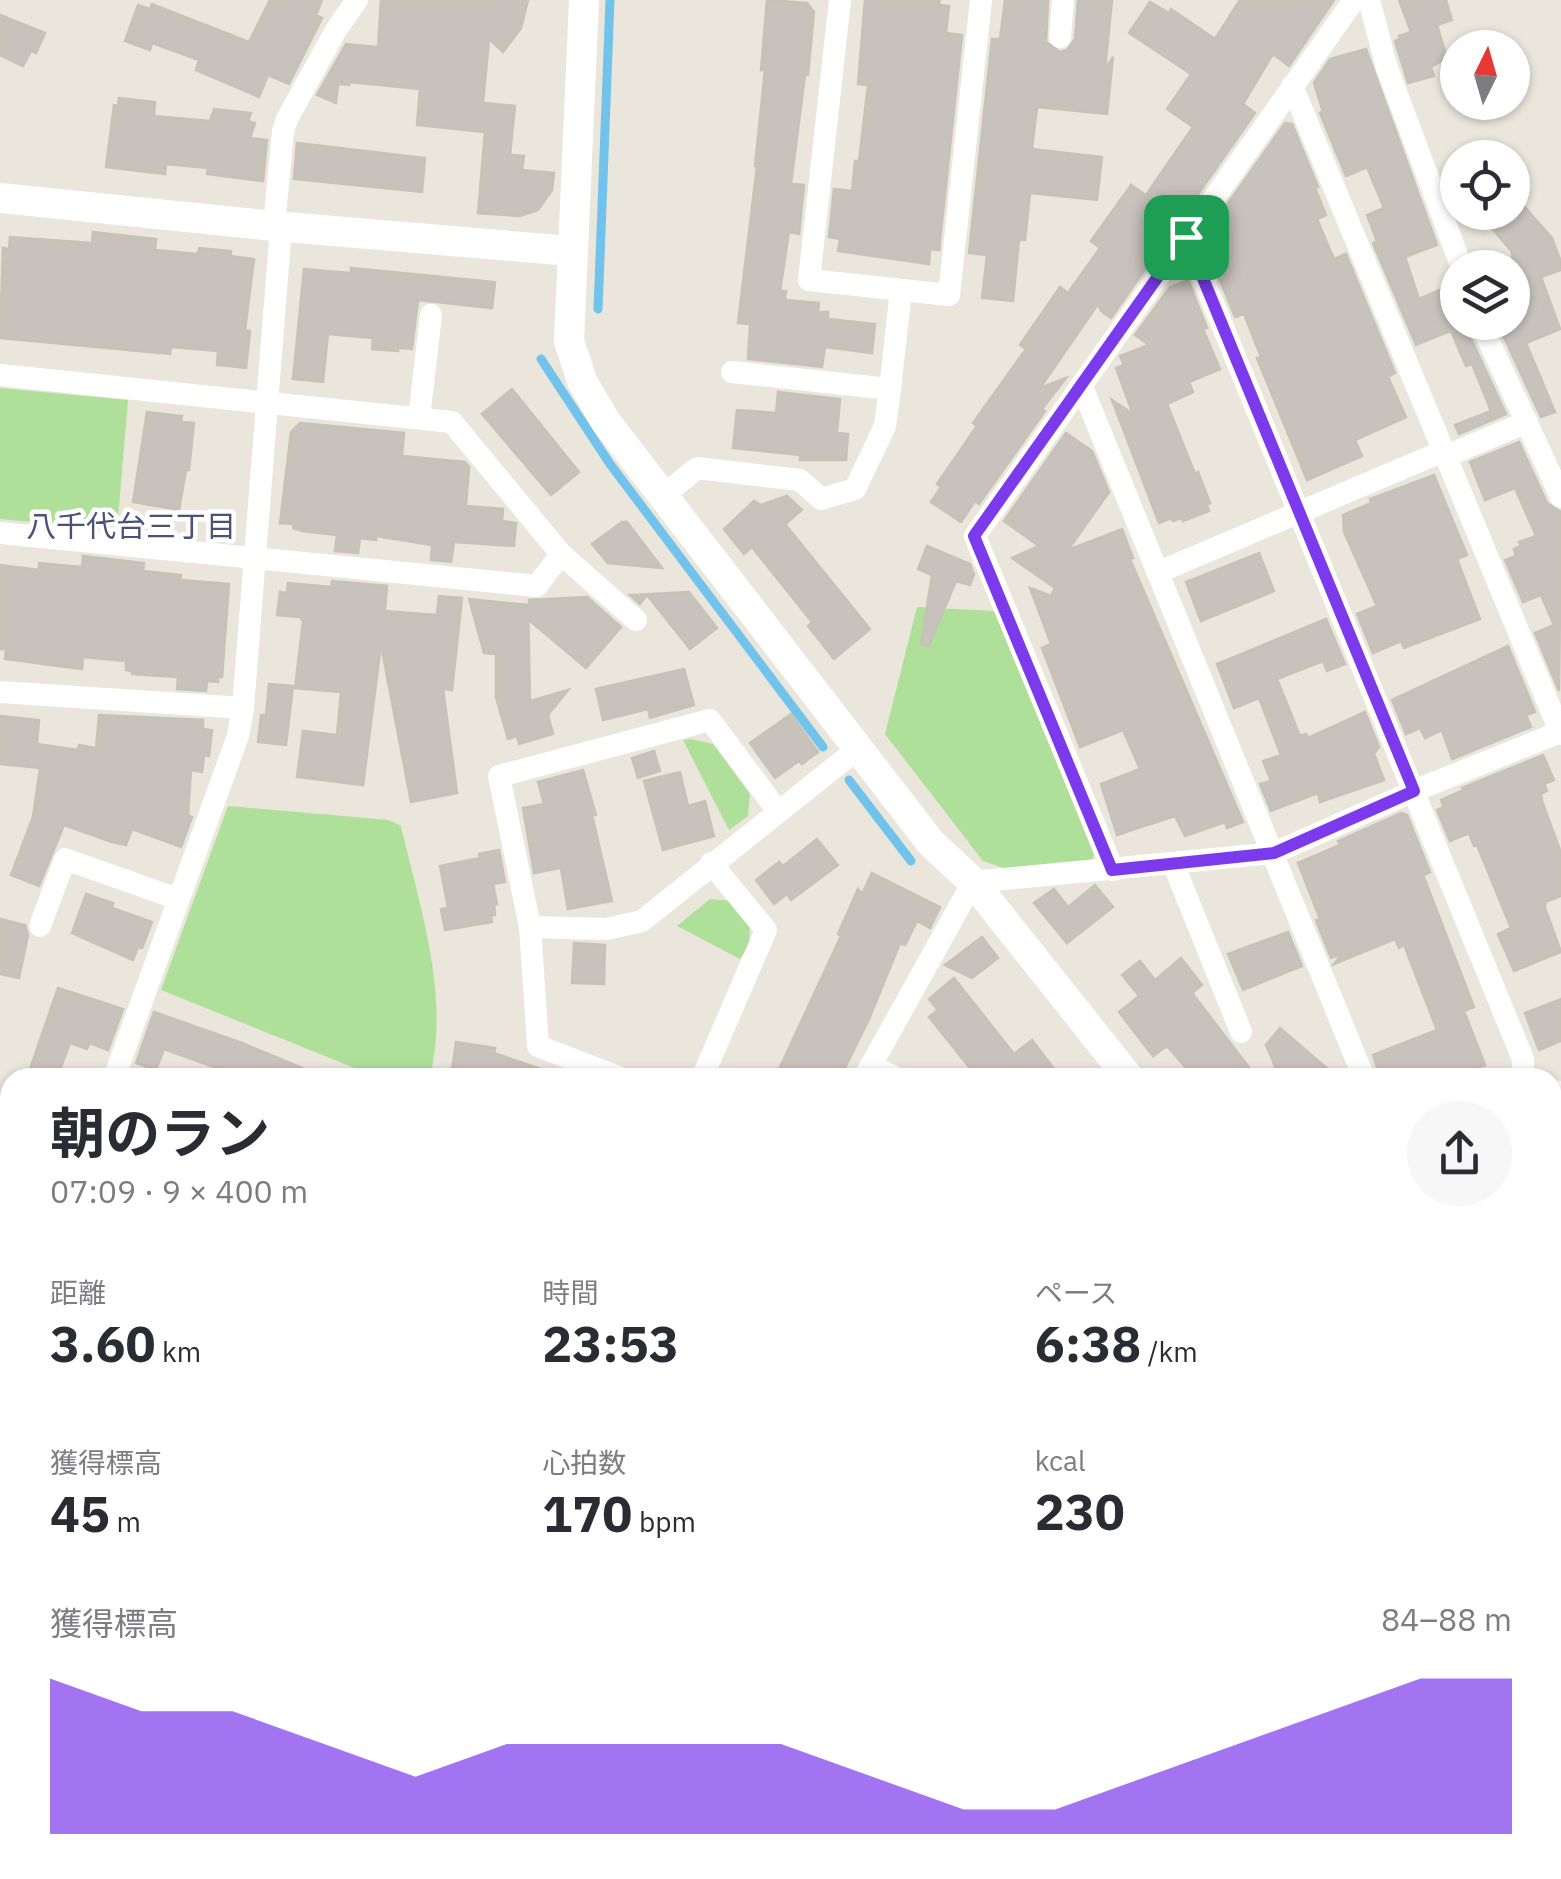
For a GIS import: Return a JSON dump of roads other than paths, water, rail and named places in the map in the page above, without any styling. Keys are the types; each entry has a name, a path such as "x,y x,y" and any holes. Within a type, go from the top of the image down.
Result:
{"street":[{"path":"118,1068 238,736 267,402 283,131 336,30 357,0"},
{"path":"584,0 569,341 582,381 606,422 932,843 973,882 1121,1068"},
{"path":"840,0 809,280 949,296 982,0"},
{"path":"1060,37 1063,0"},
{"path":"1112,870 974,536 1354,0"},
{"path":"1369,0 1387,68 1455,250"},
{"path":"973,882 1274,853 1414,791 1561,733 1442,455 1292,86"},
{"path":"0,198 571,251"},
{"path":"1186,237 1523,1059 1523,1068"},
{"path":"663,496 697,468 800,480 821,499 855,488 885,426 900,290"},
{"path":"419,418 431,316"},
{"path":"1488,340 1561,498"},
{"path":"732,372 890,389"},
{"path":"0,375 452,422 560,554 636,620"},
{"path":"1082,387 1360,1068"},
{"path":"1159,572 1527,422"},
{"path":"0,533 538,586 560,554"},
{"path":"0,692 243,708"},
{"path":"596,1068 538,1046 530,927 500,776 710,720 778,810"},
{"path":"530,927 607,929 642,920 860,746"},
{"path":"40,926 66,859 178,899"},
{"path":"1173,863 1241,1032"},
{"path":"706,1068 766,930 711,864"},
{"path":"869,1068 973,882"}],"waterway":[{"path":"598,309 610,0"},
{"path":"541,359 610,464 823,747"},
{"path":"849,780 911,861"}],"district":[{"name":"八千代台三丁目","path":"131,525"}]}
